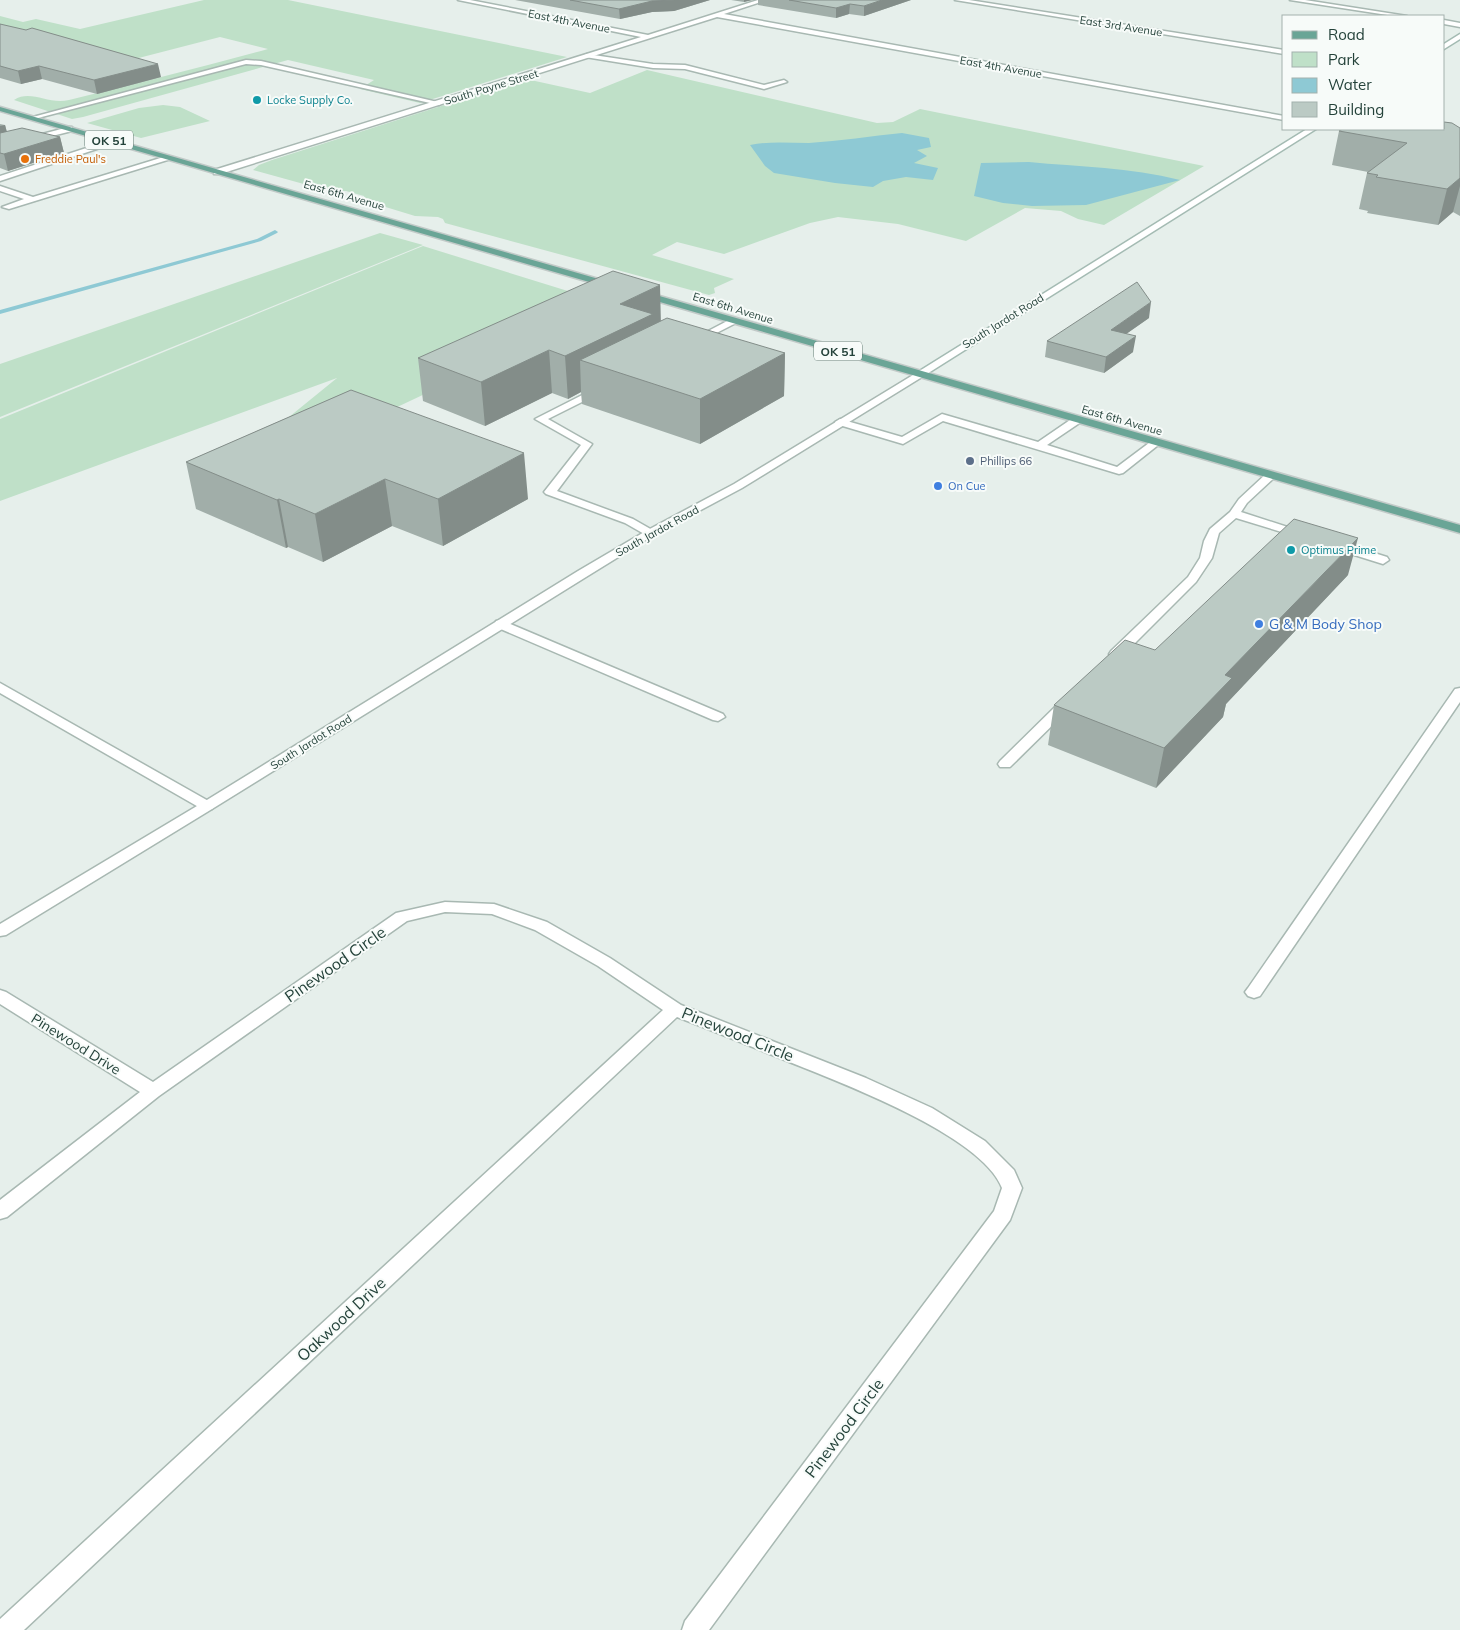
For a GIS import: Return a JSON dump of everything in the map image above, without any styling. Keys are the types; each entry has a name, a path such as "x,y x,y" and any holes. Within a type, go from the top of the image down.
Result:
{"main road":[{"name":"East 6th Avenue","path":"0,109 1460,529"}],"street":[{"name":"East 4th Avenue","path":"461,0 648,36"},
{"name":"South Payne Street","path":"217,172 764,0"},
{"name":"East 3rd Avenue","path":"958,0 1282,52"},
{"path":"1294,0 1397,15"},
{"name":"East 4th Avenue","path":"718,15 1282,118"},
{"path":"1445,22 1460,25"},
{"path":"1445,45 1460,36"},
{"path":"587,56 653,66 685,67 764,87 784,82"},
{"path":"32,118 246,62 261,63 439,103"},
{"path":"0,147 69,129"},
{"name":"South Jardot Road","path":"0,931 207,806 650,532 738,486 1310,130"},
{"path":"0,179 114,142"},
{"path":"6,207 170,158"},
{"path":"0,188 32,199"},
{"path":"682,346 733,321"},
{"path":"614,381 540,419 587,444 550,492 650,532"},
{"path":"840,422 903,441 942,417 1118,471 1157,442"},
{"path":"1038,446 1077,420"},
{"path":"1109,661 1192,579 1206,558 1214,531 1234,514 1243,501 1271,475"},
{"path":"1234,514 1383,560"},
{"path":"501,624 718,717"},
{"path":"0,687 207,806"},
{"path":"1254,992 1460,692"},
{"path":"1005,764 1074,696"},
{"name":"Pinewood Circle","path":"0,1211 153,1091 402,917 444,907 494,909 541,926 604,962 676,1009 860,1083 925,1113 978,1146 1007,1175 1012,1188 1003,1214 694,1630"},
{"name":"Pinewood Drive","path":"0,996 153,1091"},
{"name":"Oakwood Drive","path":"5,1627 676,1009"}],"green space":[{"path":"204,0 288,0 567,57 420,103 360,89 374,80 288,60 72,119 14,100 20,97 33,96 54,101 69,100 268,49 220,37 127,61 0,29 0,16 23,22 36,19 80,29"},
{"path":"647,70 877,123 893,122 920,109 1204,166 1104,225 1078,219 1061,211 1025,208 966,241 898,224 838,217 810,223 724,254 677,242 652,255 734,279 714,288 715,293 709,295 445,223 443,219 438,217 415,216 366,201 364,196 346,191 329,191 253,170 259,165 272,160 526,79 590,93"},
{"path":"163,105 180,107 210,121 141,138 87,123 139,108"},
{"path":"380,233 423,245 0,417 0,364"},
{"path":"423,246 613,305 285,460 252,447 337,378 0,501 0,419"}],"water":[{"path":"902,133 929,138 931,147 917,150 927,156 914,163 938,168 933,180 906,177 883,181 873,187 774,173 765,166 750,145 809,143"},
{"path":"1029,162 1142,172 1180,180 1086,205 1032,206 1003,203 974,196 981,163"}],"building":[{"path":"570,0 675,0 652,1 619,9"},
{"path":"789,0 882,0 864,6 850,4 836,8"},
{"path":"0,24 26,30 32,28 158,64 94,80 39,66 18,71 0,66"},
{"path":"1445,122 1452,123 1460,128 1460,178 1447,189 1376,177 1378,175 1367,173 1407,143 1339,131 1445,130"},
{"path":"22,128 60,137 4,154 0,153 0,133"},
{"path":"613,271 660,285 620,304 653,314 565,356 549,350 481,382 418,358"},
{"path":"1137,282 1151,302 1111,330 1136,336 1106,357 1047,341"},
{"path":"667,318 785,353 700,399 580,360"},
{"path":"351,390 524,453 438,499 385,479 315,514 186,462"},
{"path":"1294,519 1358,538 1225,675 1232,678 1164,748 1054,705 1125,640 1155,650"}],"waterway":[{"path":"0,312 259,240 275,232"}],"place":[{"name":"Locke Supply Co.","path":"257,100"},
{"name":"Freddie Paul's","path":"25,159"},
{"name":"Phillips 66","path":"970,461"},
{"name":"On Cue","path":"938,486"},
{"name":"Optimus Prime","path":"1291,550"},
{"name":"G & M Body Shop","path":"1259,624"}]}
